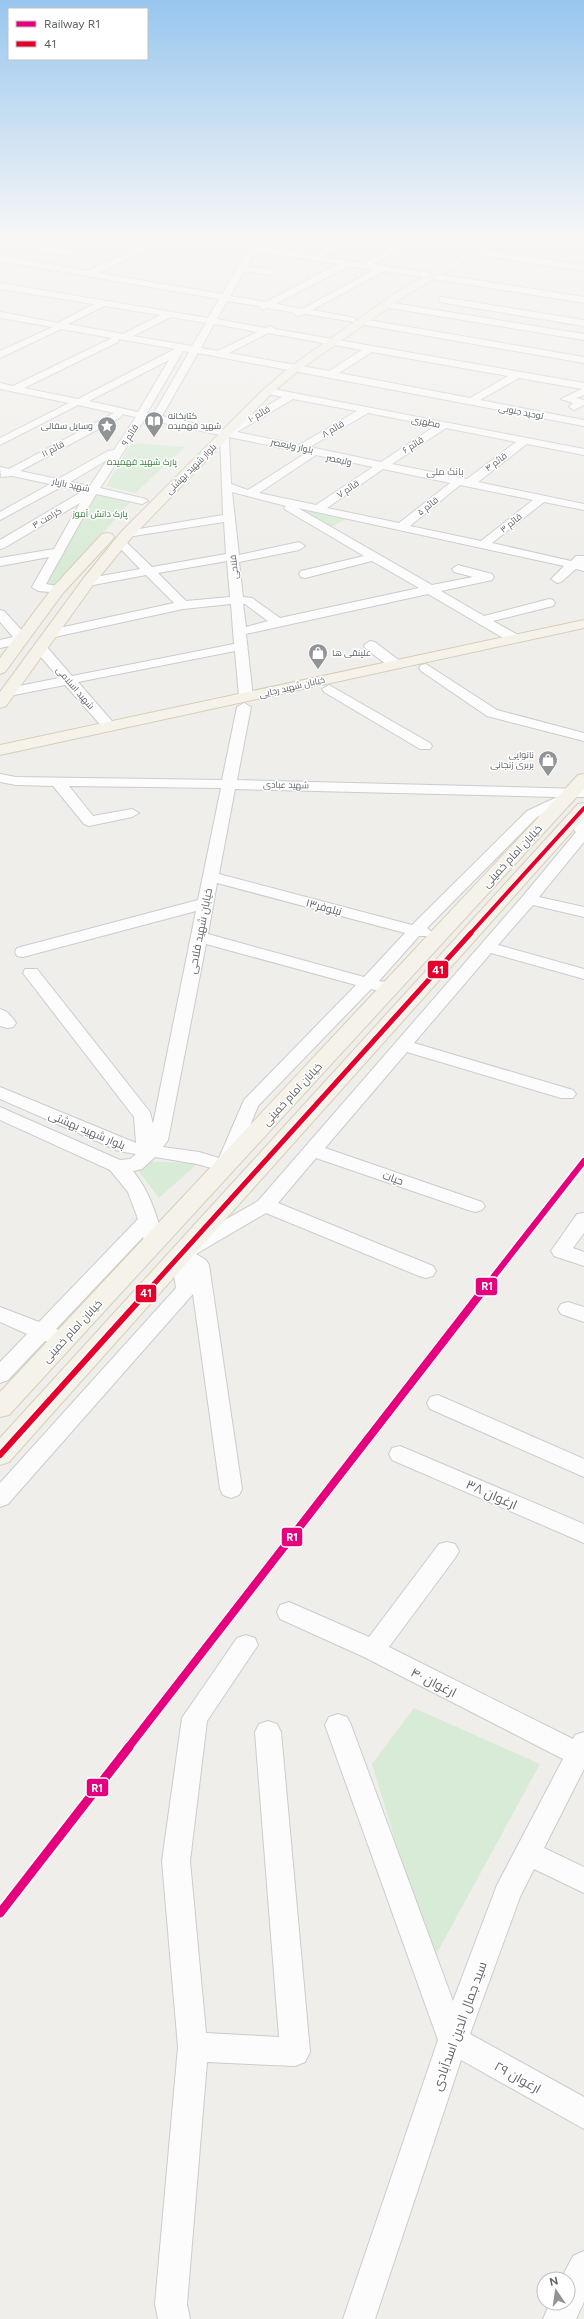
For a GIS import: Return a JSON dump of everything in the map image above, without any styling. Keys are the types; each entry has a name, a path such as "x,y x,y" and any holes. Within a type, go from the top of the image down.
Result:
{"main road":[{"name":"بلوار شهید بهشتی","path":"0,669 58,590 142,500 211,432 287,368 318,347"},
{"name":"بلوار شهید بهشتی","path":"0,703 41,649 50,634 88,582 124,538 226,435 268,391 287,368"},
{"name":"خیابان شهید رجایی","path":"0,759 396,665 584,624"},
{"name":"خیابان شهید رجایی","path":"0,750 110,727 245,702 329,689 584,634"},
{"name":"خیابان امام خمینی","path":"0,1408 438,936 579,801"},
{"name":"خیابان امام خمینی","path":"0,1455 252,1176 579,801"},
{"path":"225,1166 252,1176"},
{"path":"154,1242 181,1254"}],"street":[{"path":"0,355 16,347"},
{"path":"4,390 101,347"},
{"path":"169,347 287,368"},
{"path":"156,418 196,347"},
{"path":"220,354 234,347"},
{"path":"361,347 584,386"},
{"path":"420,358 435,347"},
{"path":"511,347 584,360"},
{"path":"550,354 561,347"},
{"path":"0,442 77,404 180,349"},
{"name":"قائم ۹","path":"58,590 38,587 93,490 141,417 180,349"},
{"path":"328,376 371,349"},
{"path":"502,372 532,351"},
{"path":"193,352 220,354 287,368"},
{"name":"توحید جنوبی","path":"287,368 584,424"},
{"path":"470,402 516,375"},
{"name":"ولیعصر","path":"4,390 77,404 117,415 141,417 311,454 381,467 455,484 584,510"},
{"name":"مطهری","path":"268,391 584,452"},
{"path":"574,407 581,402 566,399 584,391"},
{"path":"395,416 428,394"},
{"name":"قائم ۱۰","path":"226,435 291,396"},
{"path":"77,404 141,417 156,418 211,432"},
{"name":"قائم ۸","path":"301,448 366,410"},
{"path":"514,420 526,413"},
{"name":"قائم ۱۱","path":"3,474 117,415"},
{"name":"قائم ۶","path":"381,467 444,425"},
{"path":"491,434 502,427"},
{"name":"بلوار ولیعصر","path":"226,435 301,448 381,467 469,483 584,507"},
{"name":"فلاحی","path":"226,435 226,486 242,646 245,702"},
{"name":"قائم ۴","path":"469,483 524,441"},
{"path":"0,517 112,453"},
{"path":"249,494 311,454"},
{"name":"قائم ۷","path":"318,509 381,467"},
{"name":"شهید بازیار","path":"3,474 59,483 142,500"},
{"name":"قائم ۵","path":"400,527 455,484"},
{"path":"226,486 249,494 275,500 578,566"},
{"name":"کرامت ۳","path":"0,545 93,490"},
{"path":"275,500 515,639"},
{"name":"قائم ۳","path":"484,545 539,501"},
{"path":"183,605 149,571 124,538 229,518"},
{"path":"88,582 299,546"},
{"path":"0,562 58,552"},
{"path":"557,579 578,566 584,556"},
{"path":"305,574 374,557"},
{"path":"240,632 278,622 488,577 458,569"},
{"path":"50,634 183,605 237,600 248,601 278,622"},
{"path":"482,620 549,603"},
{"path":"0,614 22,639 0,644"},
{"path":"370,645 396,665"},
{"path":"9,692 68,679 242,646"},
{"name":"شهید اسلامی","path":"41,649 110,727"},
{"path":"426,668 492,713 584,737"},
{"path":"329,689 425,746"},
{"name":"خیابان شهید فلاحی","path":"117,1166 126,1167 142,1162 147,1151 159,1140 245,702"},
{"name":"شهید عبادی","path":"0,778 16,781 229,784 579,801"},
{"path":"58,782 88,821 132,813"},
{"path":"181,1254 265,1205 530,899 584,832 579,801 532,814 415,931 368,983 250,1104 225,1166"},
{"name":"نیلوفر۱۳","path":"211,877 438,936"},
{"path":"530,899 584,912"},
{"path":"23,952 206,903"},
{"path":"199,937 390,988"},
{"path":"488,946 584,974"},
{"path":"31,973 143,1116 147,1151"},
{"path":"402,1045 567,1094"},
{"name":"بلوار شهید بهشتی","path":"0,1092 126,1147 199,1158 225,1166"},
{"name":"بلوار شهید بهشتی","path":"0,1113 117,1166 128,1175 143,1200 154,1242"},
{"name":"حیات","path":"312,1150 475,1206"},
{"path":"265,1205 426,1271"},
{"path":"584,1219 561,1250 584,1259"},
{"path":"0,1375 148,1220"},
{"path":"181,1254 199,1265 231,1489"},
{"path":"0,1498 186,1289 181,1254"},
{"path":"0,1314 64,1340"},
{"path":"438,1403 584,1469"},
{"name":"ارغوان ۳۸","path":"400,1454 584,1534"},
{"path":"373,1650 447,1551"},
{"name":"ارغوان ۴۰","path":"289,1612 373,1650 582,1752"},
{"path":"174,2319 171,2304 194,2047 176,1861 195,1718 246,1645"},
{"path":"338,1725 453,2040"},
{"path":"194,2047 295,2052 268,1732"},
{"name":"سید جمال الدین اسدآبادی","path":"359,2319 453,2040 506,1894 582,1752"},
{"path":"528,1853 584,1881"},
{"name":"ارغوان ۲۹","path":"453,2040 584,2114"},
{"path":"576,2284 584,2267"}],"green space":[{"name":"پارک شهید فهمیده","path":"132,443 185,447 135,493 106,486"},
{"name":"پارک دانش آموز","path":"95,495 130,502 55,587 43,585"},
{"path":"292,505 348,518 331,527"},
{"path":"131,1161 198,1163 159,1198"},
{"path":"414,1708 540,1764 432,1962 372,1764"}],"railway":[{"path":"480,1294 584,1161"},
{"path":"128,1748 481,1293"},
{"path":"0,1913 129,1747"}],"rail line":[{"name":"R1","path":"0,1913 584,1161"}],"transit line":[{"name":"41","path":"0,1455 584,808"}],"place":[{"name":"کتابخانه شهید فهمیده","path":"154,438"},
{"name":"وسایل سفالی","path":"107,443"},
{"name":"علینقی ها","path":"318,670"},
{"name":"نانوایی بربری زنجانی","path":"548,777"}],"district":[{"name":"بانک ملی","path":"445,471"}]}
